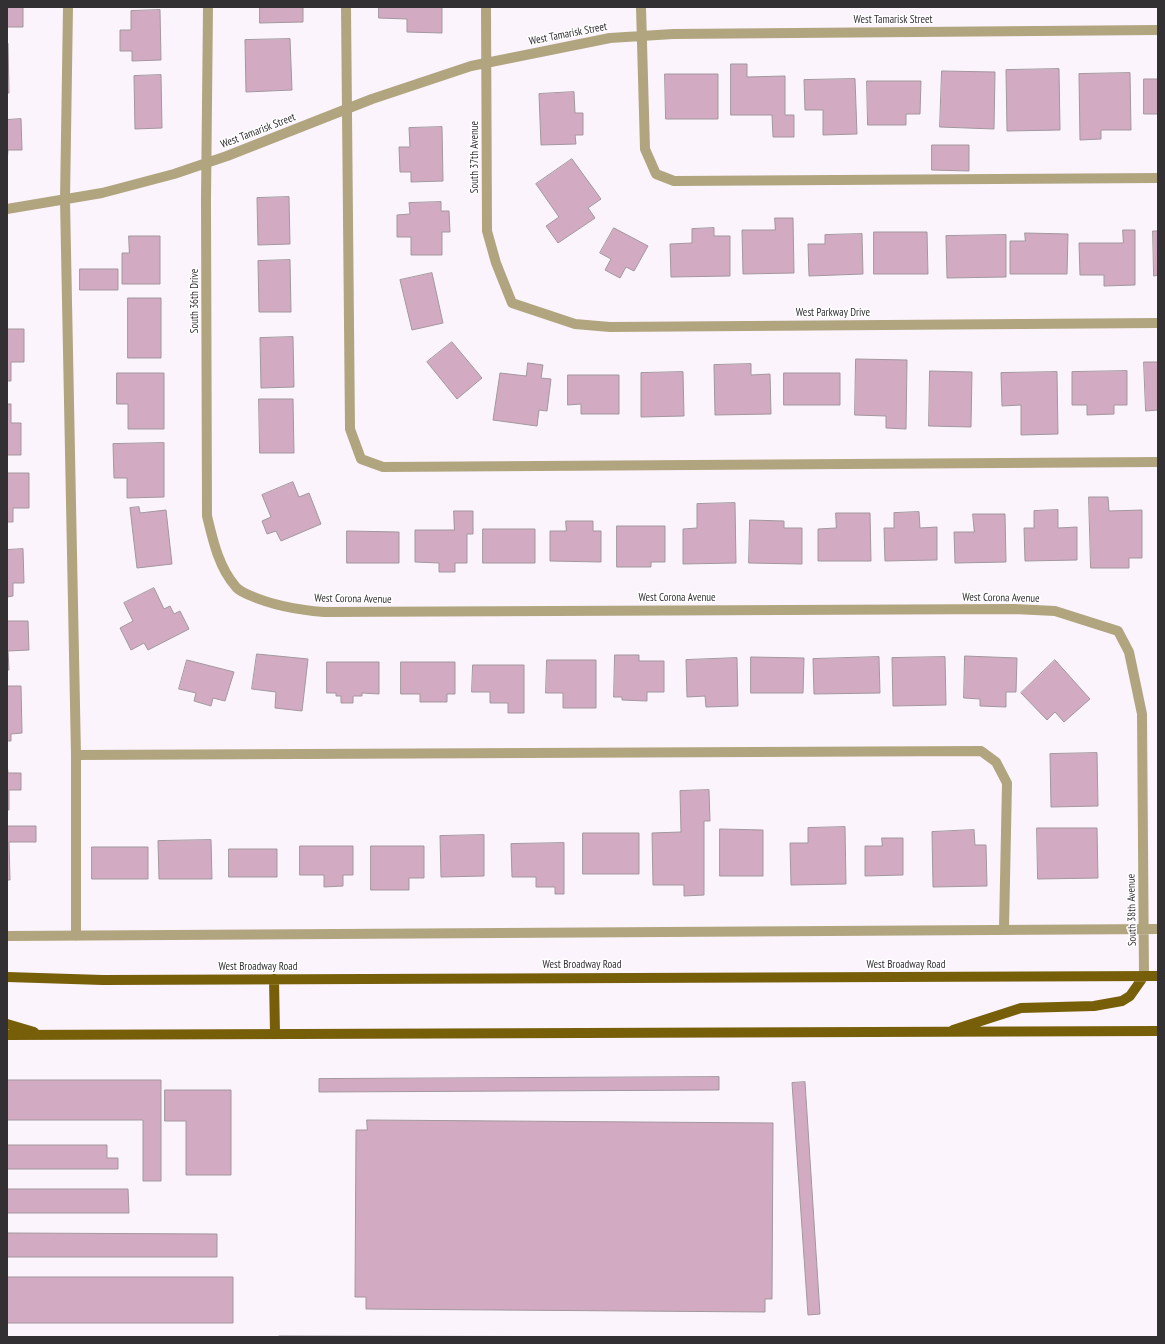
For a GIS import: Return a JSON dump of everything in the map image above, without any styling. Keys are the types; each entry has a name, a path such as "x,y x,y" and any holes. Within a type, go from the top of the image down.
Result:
{"main road":[{"path":"943,1033 1021,1008 1094,1006 1122,1001 1130,996 1144,976"},
{"name":"West Broadway Road","path":"7,977 103,980 1158,976"},
{"path":"274,979 275,1033"},
{"path":"7,1024 46,1036"},
{"path":"7,1035 46,1036 275,1033 943,1033 1158,1031"}],"street":[{"path":"68,7 65,200 76,755 76,936"},
{"name":"South 36th Drive","path":"208,7 207,516 214,542 224,569 237,589"},
{"path":"346,7 350,428 361,459 384,467 1158,462"},
{"name":"South 37th Avenue","path":"486,7 487,231 496,263 512,303"},
{"path":"642,7 644,149 656,174 674,181 1158,178"},
{"name":"West Tamarisk Street","path":"7,209 102,193 174,174 327,118 379,96 486,62 610,38 643,35 1158,30"},
{"name":"West Parkway Drive","path":"512,303 575,324 610,327 1158,323"},
{"name":"West Corona Avenue","path":"237,589 264,602 291,610 324,612 1014,609 1055,611 1118,631"},
{"name":"South 38th Avenue","path":"1118,631 1129,652 1142,714 1144,976"},
{"path":"76,755 981,751 996,762 1007,783 1004,929"},
{"path":"7,936 1158,929"}],"building":[{"path":"7,7 23,7 23,27 7,27"},
{"path":"260,7 303,7 303,22 260,23"},
{"path":"379,7 442,7 442,33 407,32 407,19 379,18"},
{"path":"160,10 161,60 132,61 132,51 120,51 120,30 131,30 131,11"},
{"path":"290,39 292,90 246,92 245,40"},
{"path":"8,43 9,93 7,93"},
{"path":"731,64 747,64 747,77 785,76 785,115 794,115 794,137 773,137 772,115 731,115"},
{"path":"1059,69 1060,130 1007,131 1006,70"},
{"path":"942,71 995,72 994,129 940,127"},
{"path":"1130,73 1131,130 1101,130 1101,139 1080,140 1079,74"},
{"path":"665,74 718,74 718,119 666,119"},
{"path":"161,75 162,128 135,129 134,76"},
{"path":"855,79 857,134 823,135 823,110 805,110 804,80"},
{"path":"1144,79 1158,79 1158,114 1144,114"},
{"path":"867,81 921,81 920,114 906,114 906,125 868,125"},
{"path":"574,92 575,113 583,113 583,135 575,135 576,144 541,145 539,94"},
{"path":"21,119 22,150 8,150 7,162 7,120"},
{"path":"442,127 443,181 411,182 411,172 400,172 399,147 410,147 409,128"},
{"path":"932,145 969,145 969,171 932,170"},
{"path":"572,159 601,199 588,208 595,218 558,243 546,226 559,217 536,184"},
{"path":"289,197 290,244 258,245 257,198"},
{"path":"441,202 441,211 449,211 450,232 442,232 442,255 411,255 411,237 397,237 397,215 410,214 409,203"},
{"path":"775,218 793,218 794,273 743,274 742,230 775,230"},
{"path":"614,228 648,246 634,271 626,267 620,278 605,270 611,259 600,253"},
{"path":"714,228 714,236 730,236 730,276 671,277 670,244 692,243 692,229"},
{"path":"1123,230 1135,230 1135,285 1104,286 1104,275 1080,275 1079,243 1123,243"},
{"path":"1153,231 1158,231 1158,275 1154,276"},
{"path":"874,232 927,232 928,274 874,274"},
{"path":"1025,233 1068,234 1067,274 1010,274 1010,241 1025,241"},
{"path":"862,234 863,274 809,276 808,244 825,244 825,235"},
{"path":"1006,235 1006,277 947,278 946,236"},
{"path":"129,236 160,236 160,284 122,284 122,253 129,253"},
{"path":"290,260 291,312 259,312 258,261"},
{"path":"80,269 118,269 118,290 80,290"},
{"path":"432,273 443,323 412,330 400,280"},
{"path":"128,298 161,298 161,358 128,358"},
{"path":"7,329 24,329 24,362 11,362 11,381 7,381"},
{"path":"293,337 294,387 261,388 260,338"},
{"path":"452,342 482,378 457,399 427,362"},
{"path":"856,359 907,360 906,429 886,428 886,416 855,415"},
{"path":"1144,362 1158,362 1158,410 1146,411"},
{"path":"528,363 543,365 541,378 551,379 547,411 539,410 537,426 493,420 500,373 526,376"},
{"path":"751,364 751,375 770,374 771,414 715,415 714,365"},
{"path":"930,371 972,372 971,427 929,426"},
{"path":"1127,371 1127,405 1114,405 1114,414 1087,415 1087,405 1072,405 1072,372"},
{"path":"683,372 684,416 641,417 641,373"},
{"path":"1057,372 1058,434 1021,435 1021,405 1002,406 1001,373"},
{"path":"117,373 164,373 164,429 128,429 128,404 117,404"},
{"path":"784,373 840,373 840,405 784,405"},
{"path":"568,375 619,375 619,414 581,414 581,404 568,405"},
{"path":"259,399 293,399 294,453 260,453"},
{"path":"7,404 11,404 11,423 21,423 21,455 7,455"},
{"path":"164,443 164,497 127,498 127,478 114,478 113,444"},
{"path":"7,473 29,473 29,508 13,508 13,522 7,522"},
{"path":"293,482 299,497 309,493 321,524 281,541 276,531 267,534 262,521 271,517 262,495"},
{"path":"1089,497 1108,497 1109,511 1142,510 1142,558 1129,558 1129,568 1091,568"},
{"path":"735,503 736,563 683,564 683,529 697,528 697,504"},
{"path":"139,507 140,513 166,510 172,564 137,568 130,508"},
{"path":"1058,510 1058,528 1077,527 1077,560 1025,561 1024,528 1034,528 1034,511"},
{"path":"454,511 473,511 473,534 467,534 467,563 455,563 455,572 439,572 439,563 415,562 415,530 454,530"},
{"path":"919,512 920,528 937,527 937,560 885,561 884,528 894,528 894,513"},
{"path":"836,513 870,513 871,561 818,561 818,529 836,528"},
{"path":"973,514 1005,514 1006,562 955,563 954,532 974,532"},
{"path":"750,520 784,521 784,528 802,528 802,564 749,563"},
{"path":"566,521 593,521 593,531 601,531 601,562 550,561 550,531 566,531"},
{"path":"617,526 665,526 665,562 651,562 651,567 617,567"},
{"path":"483,529 535,529 535,563 483,563"},
{"path":"347,531 399,532 399,563 347,563"},
{"path":"23,549 24,583 13,583 13,596 7,597 7,550"},
{"path":"154,588 164,609 170,606 174,614 180,611 189,629 148,650 144,643 131,650 120,628 133,621 124,603"},
{"path":"7,621 28,621 29,650 8,651 9,670 7,670"},
{"path":"257,654 308,659 302,711 275,708 276,692 252,689"},
{"path":"615,655 639,655 639,661 664,661 664,692 647,692 647,701 622,700 622,697 614,697"},
{"path":"965,656 1017,658 1016,692 1006,692 1006,707 980,706 980,699 964,698"},
{"path":"751,657 804,658 803,693 751,693"},
{"path":"879,657 880,693 814,694 813,659"},
{"path":"945,657 946,705 893,706 892,658"},
{"path":"737,658 738,706 706,707 705,696 687,697 686,660"},
{"path":"187,660 234,672 225,701 213,698 211,706 194,701 196,693 179,689"},
{"path":"547,660 596,660 596,708 563,708 563,693 546,693"},
{"path":"1055,660 1090,699 1064,722 1055,712 1047,720 1021,693"},
{"path":"327,662 379,662 379,694 362,693 362,696 353,696 353,703 341,703 341,696 336,696 336,693 327,693"},
{"path":"401,662 455,662 455,694 447,694 447,702 420,702 420,694 401,694"},
{"path":"473,665 524,665 524,713 508,713 508,703 490,703 490,692 472,692"},
{"path":"7,686 21,686 22,733 11,734 11,741 7,741"},
{"path":"1097,753 1098,806 1051,807 1050,754"},
{"path":"7,763 8,773 21,773 21,790 9,790 9,810 7,810"},
{"path":"709,790 710,821 704,821 704,895 684,896 684,885 653,885 652,833 681,832 680,791"},
{"path":"7,826 36,826 36,842 9,842 10,880 7,880"},
{"path":"845,827 846,884 791,885 790,843 808,843 808,828"},
{"path":"1037,828 1097,828 1098,878 1038,879"},
{"path":"720,829 763,830 763,876 720,876"},
{"path":"974,830 975,845 986,845 987,886 933,887 932,832"},
{"path":"583,833 639,833 639,874 583,874"},
{"path":"484,835 484,876 441,877 440,836"},
{"path":"882,838 903,838 903,875 865,876 865,846 882,846"},
{"path":"211,840 212,879 159,879 158,841"},
{"path":"564,843 564,894 555,894 555,887 536,887 536,877 512,877 511,844"},
{"path":"300,846 353,846 353,875 343,875 343,886 324,887 324,875 300,875"},
{"path":"371,846 424,846 424,878 409,878 409,890 371,890"},
{"path":"92,847 148,847 148,879 92,879"},
{"path":"229,849 277,849 277,877 229,877"},
{"path":"719,1077 719,1090 319,1092 319,1079"},
{"path":"7,1080 161,1080 161,1181 143,1181 143,1120 7,1120"},
{"path":"805,1082 820,1314 808,1315 792,1083"},
{"path":"165,1090 231,1090 231,1175 186,1175 186,1121 165,1121"},
{"path":"367,1120 773,1123 772,1299 765,1299 765,1312 366,1309 366,1297 355,1297 356,1130 367,1130"},
{"path":"7,1145 107,1145 107,1158 118,1158 118,1169 7,1169"},
{"path":"7,1189 128,1189 129,1213 7,1213"},
{"path":"7,1233 217,1234 217,1257 7,1257"},
{"path":"7,1277 233,1277 233,1323 7,1323"},
{"path":"279,1336 749,1337 279,1337"}]}
